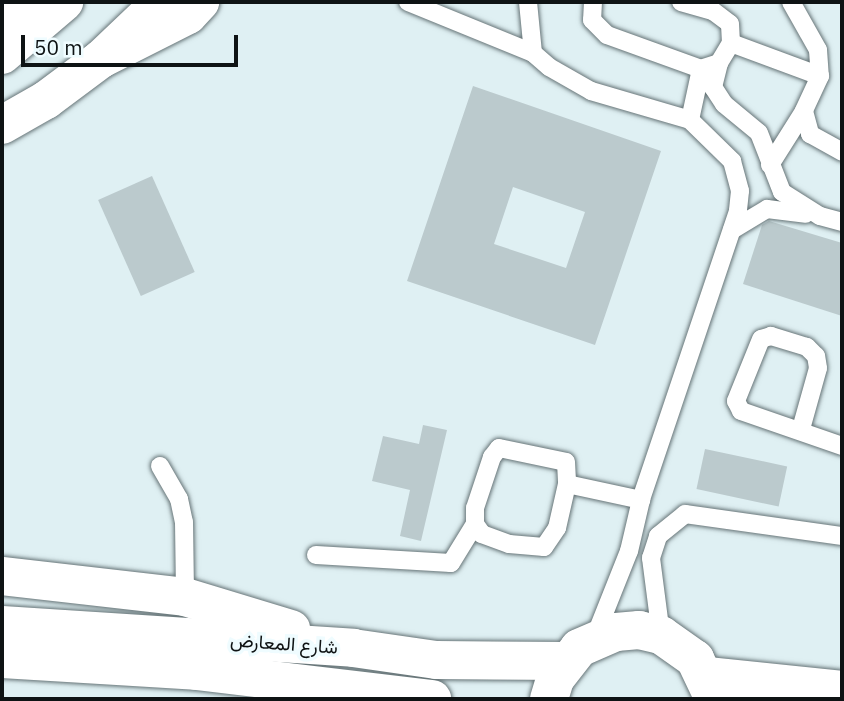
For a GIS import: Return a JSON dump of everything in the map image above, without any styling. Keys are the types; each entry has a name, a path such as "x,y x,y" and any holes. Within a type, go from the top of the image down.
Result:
{"main road":[{"path":"2,27 29,2"},
{"path":"2,55 64,2"},
{"path":"2,125 46,100 101,59 161,2"},
{"path":"101,59 188,15 200,2"},
{"path":"2,143 46,100"},
{"path":"2,576 185,597 353,648"},
{"name":"شارع المعارض","path":"2,625 353,648 436,660 580,650 627,631 661,635"},
{"path":"661,635 687,652 711,688 842,690"},
{"path":"549,699 580,650"},
{"name":"شارع المعارض","path":"2,659 196,671 432,699"}],"lane":[{"path":"408,2 533,53 549,67 591,90 690,120 732,161 740,191 732,230 641,500 629,551 580,650"},
{"path":"528,2 528,27 533,53"},
{"path":"528,27 539,2"},
{"path":"593,2 592,20 607,35 701,69 719,63"},
{"path":"681,2 713,10 730,24 731,43 719,63 713,87 724,104 759,133 782,192 820,216"},
{"path":"770,165 804,111 820,76 818,50 791,2"},
{"path":"731,43 820,76"},
{"path":"690,120 701,69"},
{"path":"804,111 810,134 842,152"},
{"path":"732,230 767,209 820,216 842,222"},
{"path":"801,429 818,368 816,356 807,347 771,336 761,339 736,401 741,411 801,429 842,446"},
{"path":"316,555 451,563 475,524 475,508 492,457 499,448 566,462 567,484 557,528 544,547 509,544 482,534 475,524"},
{"path":"160,466 179,499 184,522 185,597"},
{"path":"567,484 641,500"},
{"path":"661,635 651,558 658,536 685,514 842,536"}],"building":[{"path":"473,86 661,151 595,345 407,281","holes":["513,187 585,212 566,268 494,244"]},
{"path":"152,176 195,272 141,296 98,200"},
{"path":"769,221 842,243 842,316 743,284 762,225"},
{"path":"423,425 447,430 421,541 400,536 410,490 372,481 383,436 419,444"},
{"path":"705,449 787,466 779,507 696,489"}]}
